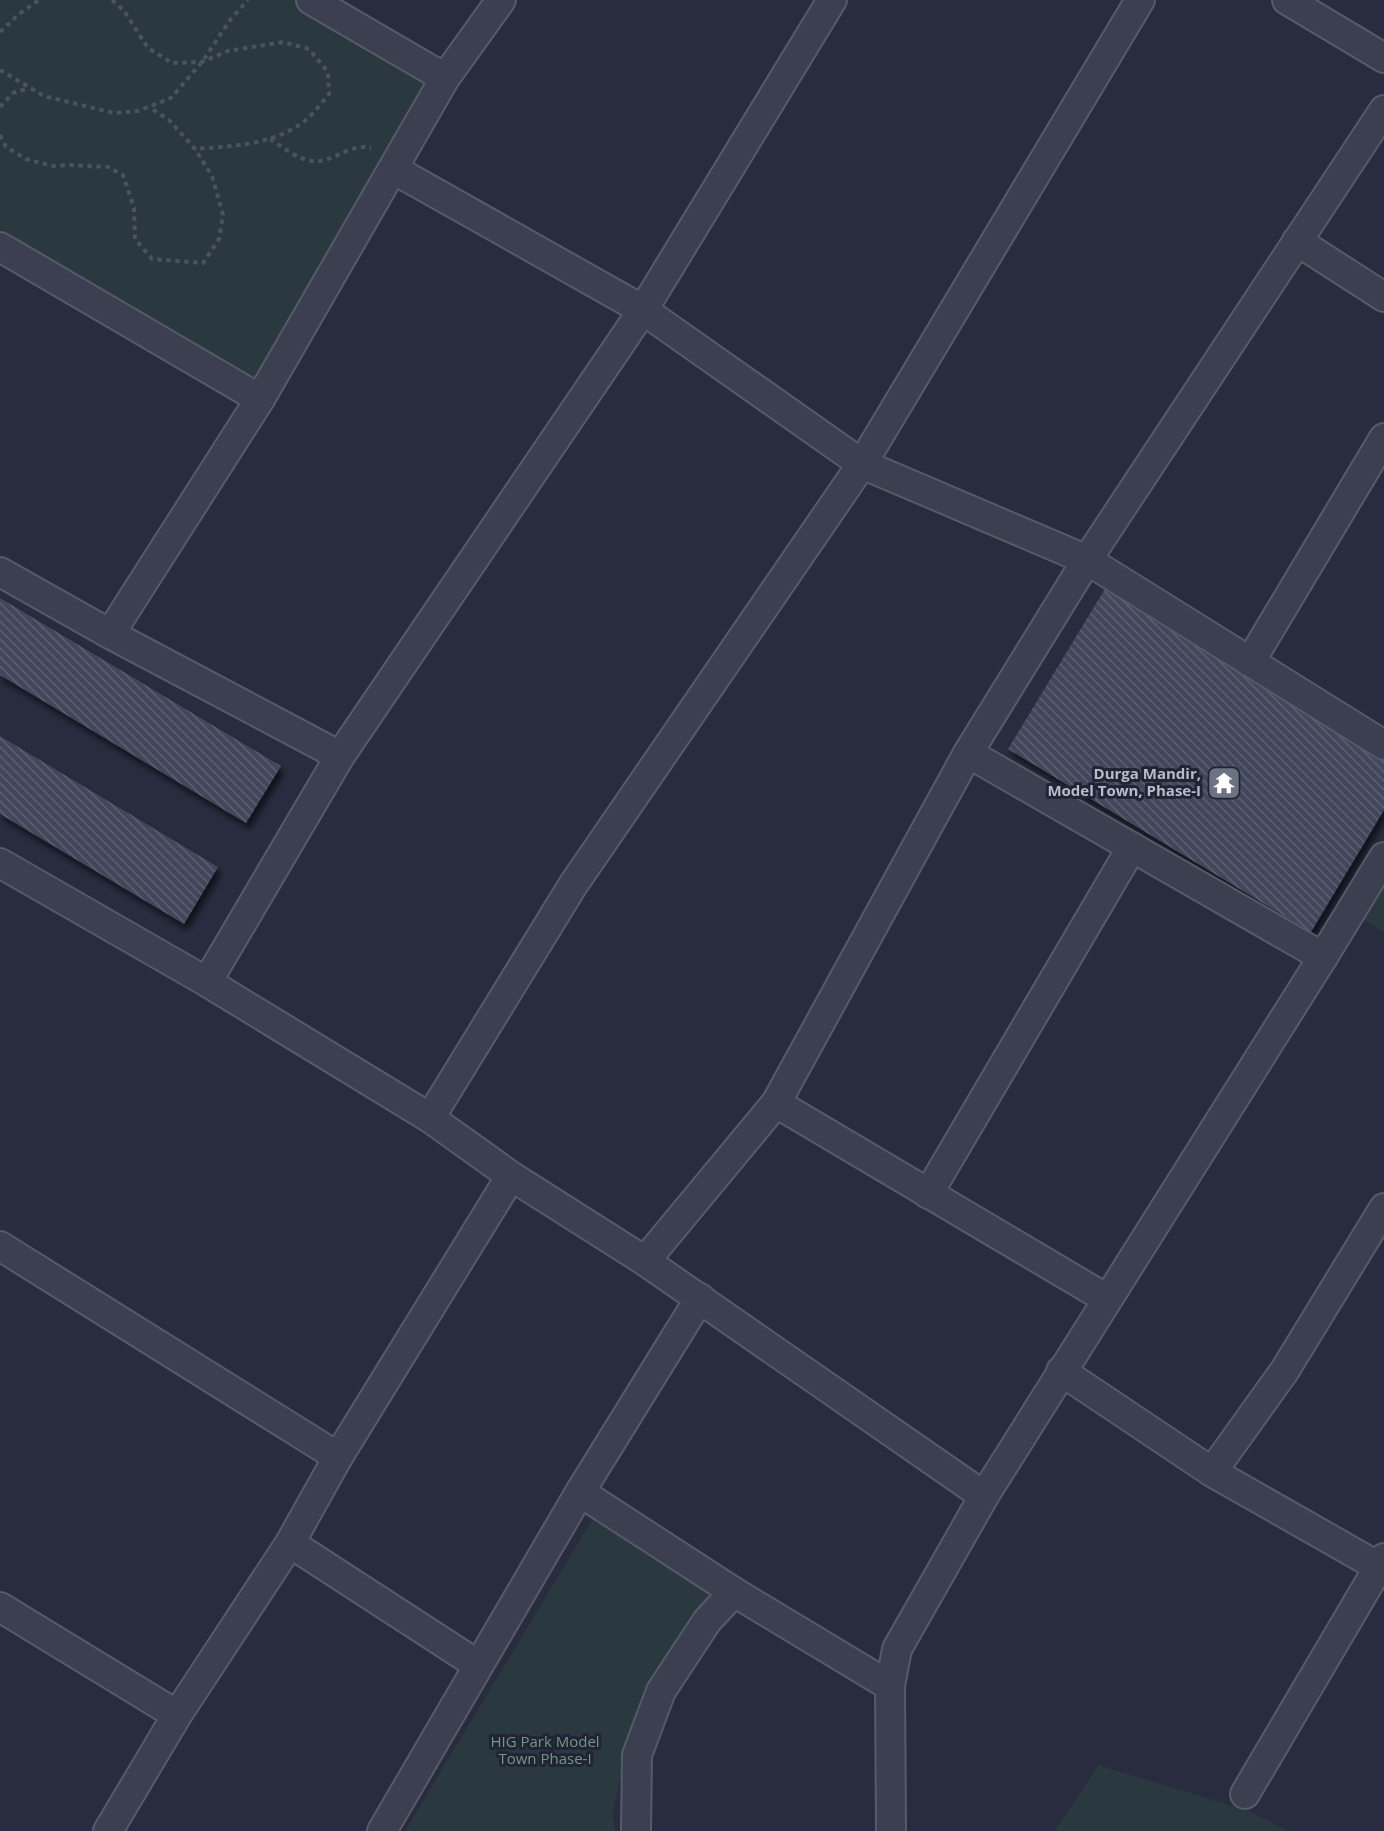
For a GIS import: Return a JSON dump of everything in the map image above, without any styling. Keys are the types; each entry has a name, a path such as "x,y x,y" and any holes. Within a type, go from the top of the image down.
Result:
{"street":[{"path":"311,0 445,78"},
{"path":"110,634 260,399 445,78 501,0"},
{"path":"207,982 340,756 644,310 832,0"},
{"path":"430,1118 573,885 862,464 1140,0"},
{"path":"1287,0 1384,58"},
{"path":"645,1261 776,1104 968,753 1087,560 1384,110"},
{"path":"395,166 644,310 862,464 1087,560 1384,745"},
{"path":"1297,241 1384,297"},
{"path":"0,247 260,399"},
{"path":"1250,662 1384,438"},
{"path":"0,572 110,634 340,756"},
{"path":"968,753 1323,957"},
{"path":"928,1194 1132,846"},
{"path":"891,1831 890,1686 897,1649 984,1496 1384,857"},
{"path":"0,863 207,982 430,1118 511,1176 700,1298 984,1496"},
{"path":"776,1104 1107,1299"},
{"path":"108,1831 177,1715 290,1544 338,1457 511,1176"},
{"path":"1212,1472 1285,1370 1384,1208"},
{"path":"0,1246 338,1457"},
{"path":"382,1831 580,1492 700,1298"},
{"path":"1061,1371 1212,1472 1382,1563 1373,1603 1245,1794"},
{"path":"580,1492 734,1592 890,1686"},
{"path":"290,1544 478,1665"},
{"path":"636,1831 637,1755 661,1691 707,1621 734,1592"},
{"path":"0,1607 177,1715"}],"path":[{"path":"0,32 19,14 39,0"},
{"path":"112,0 124,11 148,48 172,63 202,62 228,51 283,42 309,49 328,72 329,94 307,119 283,134 253,143 195,149"},
{"path":"0,69 44,96 114,113 138,111 171,98 202,62 230,21 248,0"},
{"path":"0,106 14,93 29,88"},
{"path":"0,135 6,147 26,159 53,166 108,167 123,175 134,208 135,239 152,259 203,263 219,239 223,215 212,176 195,149 169,120 149,107"},
{"path":"270,138 308,161 327,160 346,151 365,146 380,151 395,166"}],"green space":[{"path":"0,0 311,0 445,78 260,399 0,247"},
{"path":"1384,852 1384,932 1350,913"},
{"name":"HIG Park Model Town Phase-I","path":"596,1513 717,1593 631,1731 613,1811 615,1831 405,1831"},
{"path":"1099,1765 1246,1810 1289,1831 1054,1831"}],"building":[{"name":"Durga Mandir, Model Town, Phase-I","path":"1106,587 1384,756 1384,810 1311,932 1008,749"},
{"path":"0,598 281,766 246,823 0,675"},
{"path":"0,736 218,867 184,924 0,814"}],"place":[{"name":"Durga Mandir, Model Town, Phase-I","path":"1224,783"}]}
